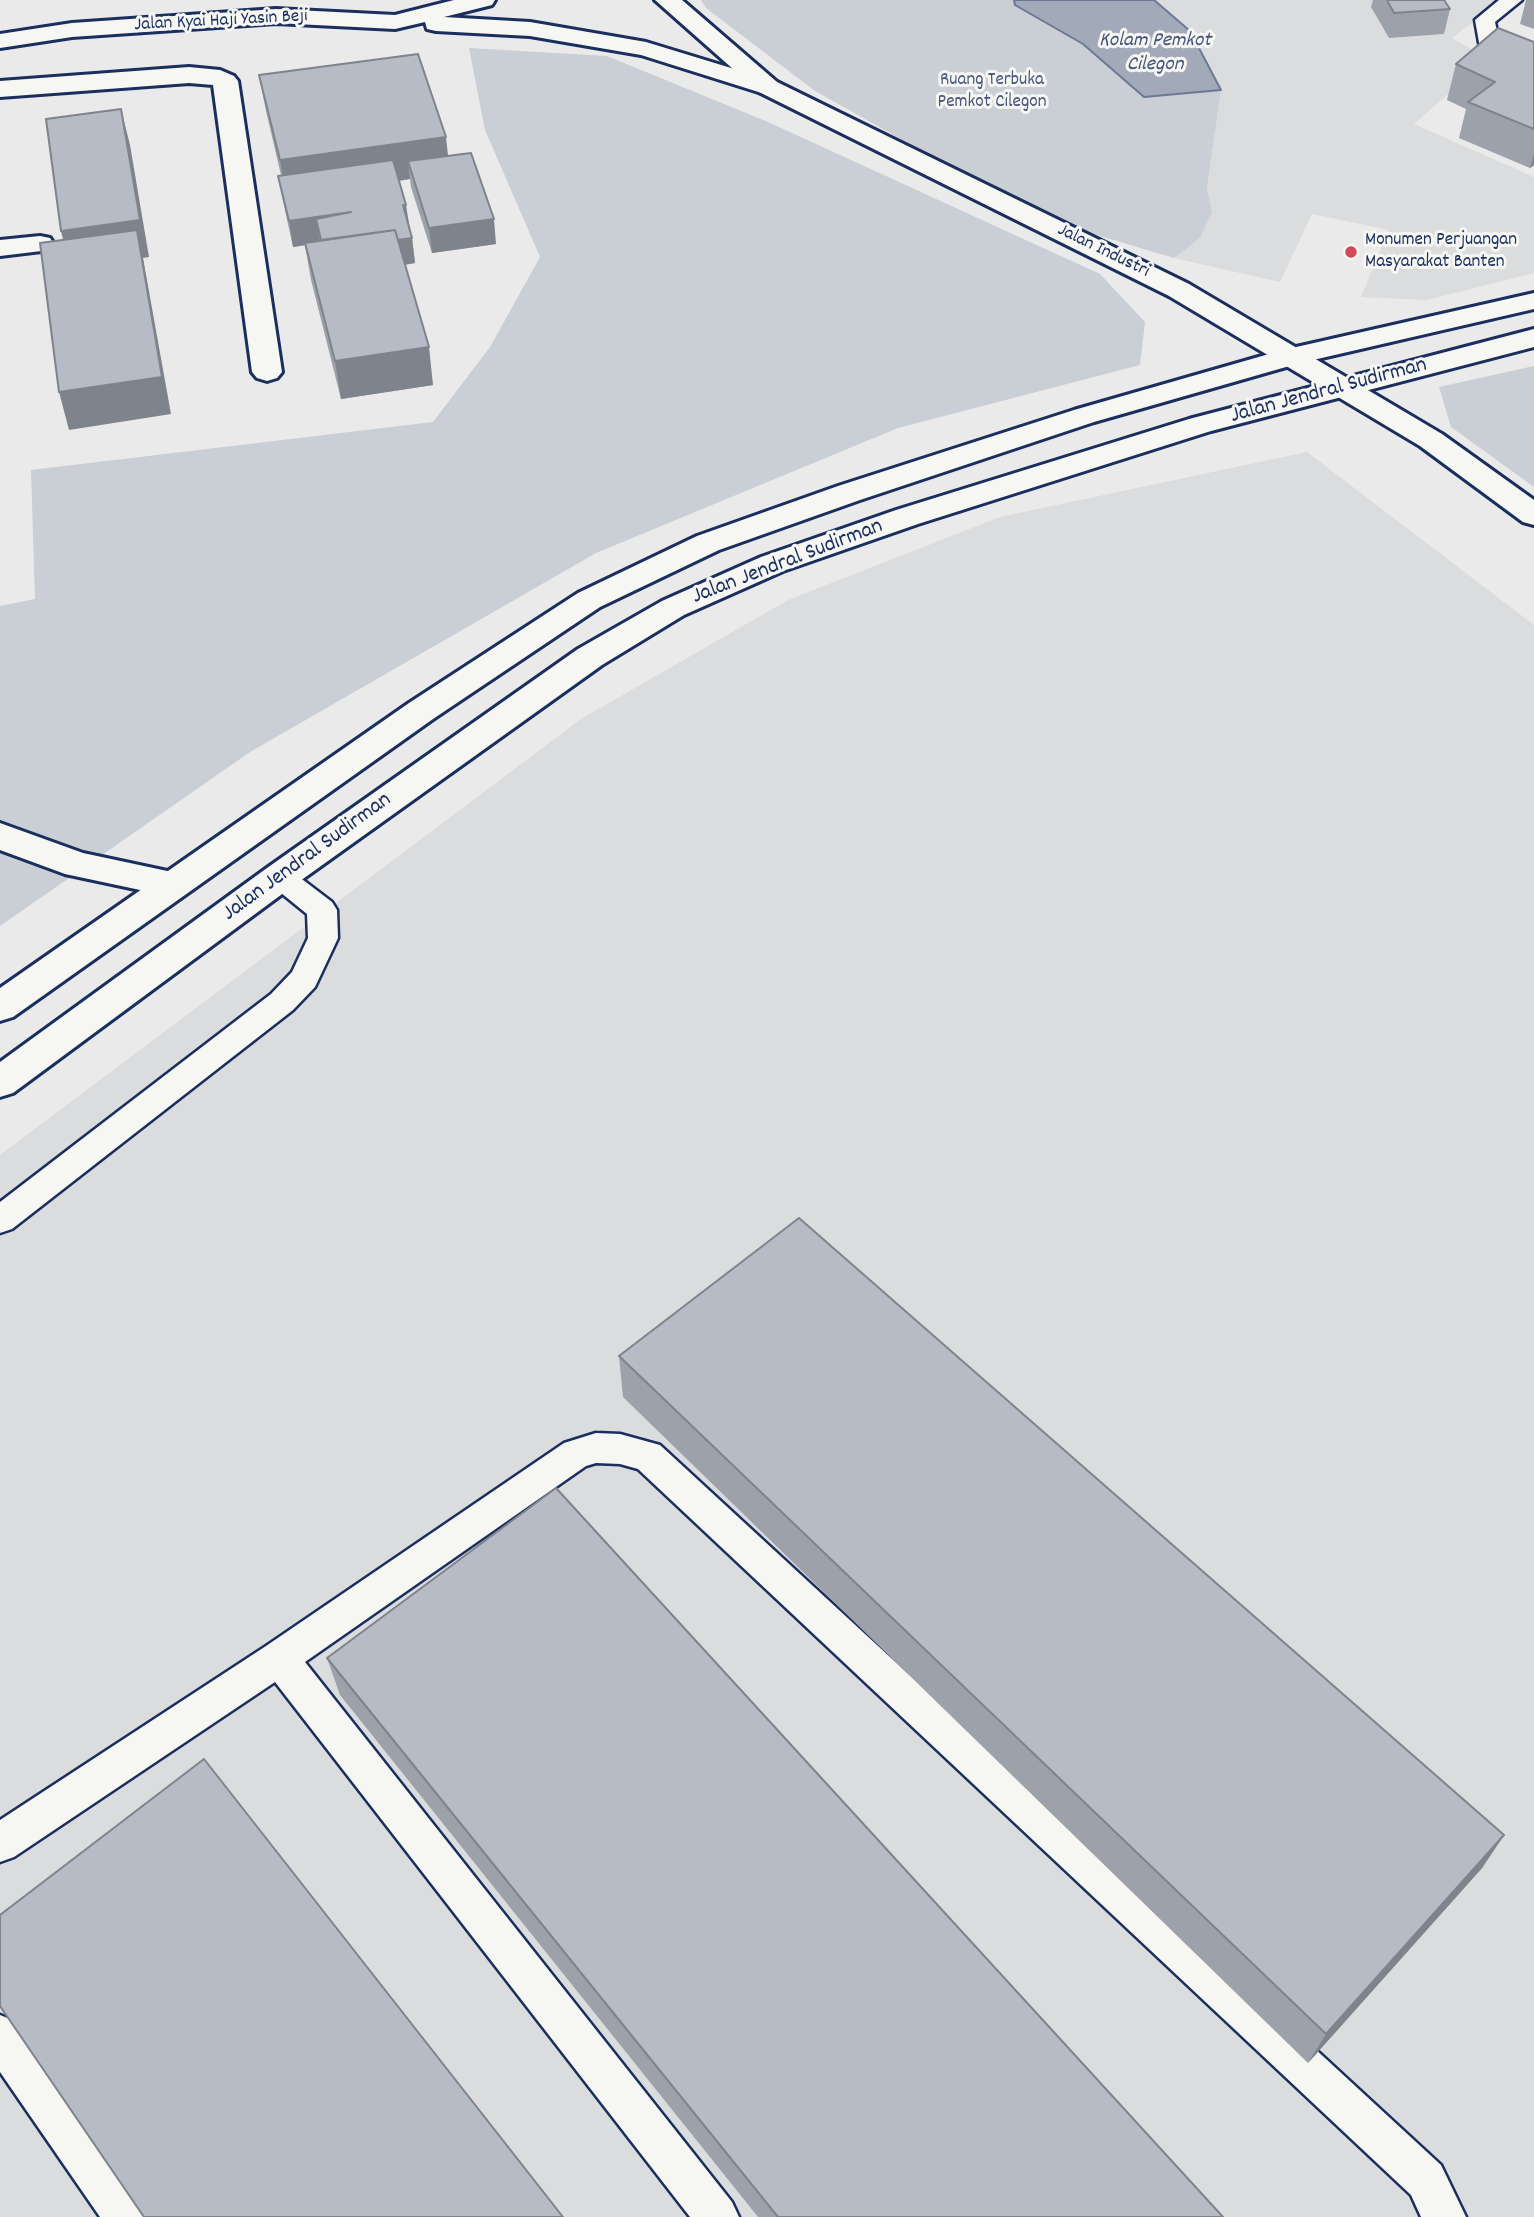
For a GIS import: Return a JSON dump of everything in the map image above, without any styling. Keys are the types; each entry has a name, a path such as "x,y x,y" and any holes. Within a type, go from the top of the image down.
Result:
{"main road":[{"name":"Jalan Kyai Haji Yasin Beji","path":"0,41 72,30 276,16 395,22 482,0"},
{"name":"Jalan Industri","path":"667,0 768,87 1179,290 1348,388 1431,440 1534,515"},
{"path":"395,22 530,29 583,36 646,50 768,87"},
{"path":"0,89 189,75 211,75 225,81 267,372"},
{"path":"0,248 40,244"},
{"name":"Jalan Jendral Sudirman","path":"0,1007 421,712 589,600 708,543 849,493 1084,416 1293,356 1534,301"},
{"name":"Jalan Jendral Sudirman","path":"0,1082 280,877 590,657 673,608 772,564 907,517 1200,425 1534,338"},
{"path":"0,836 78,865 173,884"}],"lane":[{"path":"1512,0 1485,20 1490,48 1534,71"},
{"path":"0,1220 282,1002 304,979 323,938 322,910 280,877"},
{"path":"0,1843 279,1658 576,1454 596,1448 620,1449 648,1456 1426,2180 1444,2217"},
{"path":"279,1658 717,2217"},
{"path":"0,2036 126,2217"}],"shaded area":[{"path":"1154,0 1501,0 1452,38 1488,59 1414,124 1534,177 1534,273 1427,300 1361,297 1389,230 1312,214 1280,282 1174,258 1200,238 1212,212 1207,187 1221,90 1190,31","holes":["1372,8 1444,34 1389,38"]},
{"path":"1307,452 1534,625 1534,2217 0,2217 0,1155 581,719 788,600 1000,517"}],"green space":[{"name":"Ruang Terbuka Pemkot Cilegon","path":"701,0 1014,0 1015,5 1083,44 1144,97 1221,90 1207,187 1212,212 1200,238 1174,258 1090,233 960,172 815,91 706,8"},
{"path":"469,48 607,56 768,122 1100,274 1145,322 1140,365 898,428 596,553 250,752 0,926 0,606 35,599 31,470 433,422 490,347 540,257 485,130"},
{"path":"1534,366 1534,487 1451,427 1439,387"}],"water":[{"name":"Kolam Pemkot Cilegon","path":"1014,0 1154,0 1190,31 1221,90 1144,97 1083,44 1015,5"}],"building":[{"path":"1387,0 1444,0 1450,9 1394,13"},
{"path":"1498,28 1534,42 1534,129 1468,102 1495,82 1456,64"},
{"path":"418,54 446,137 280,160 259,75"},
{"path":"121,109 140,220 61,231 46,119"},
{"path":"471,153 494,219 429,228 408,161"},
{"path":"393,160 412,238 398,240 395,230 321,240 316,219 351,212 289,221 278,176"},
{"path":"137,230 162,377 59,392 40,243"},
{"path":"395,230 429,347 335,361 305,243"},
{"path":"799,1218 1504,1835 1326,2034 619,1356"},
{"path":"556,1488 1223,2217 778,2217 327,1658"},
{"path":"204,1759 563,2217 144,2217 0,2006 0,1915"}],"place":[{"name":"Monumen Perjuangan Masyarakat Banten","path":"1351,252"}]}
